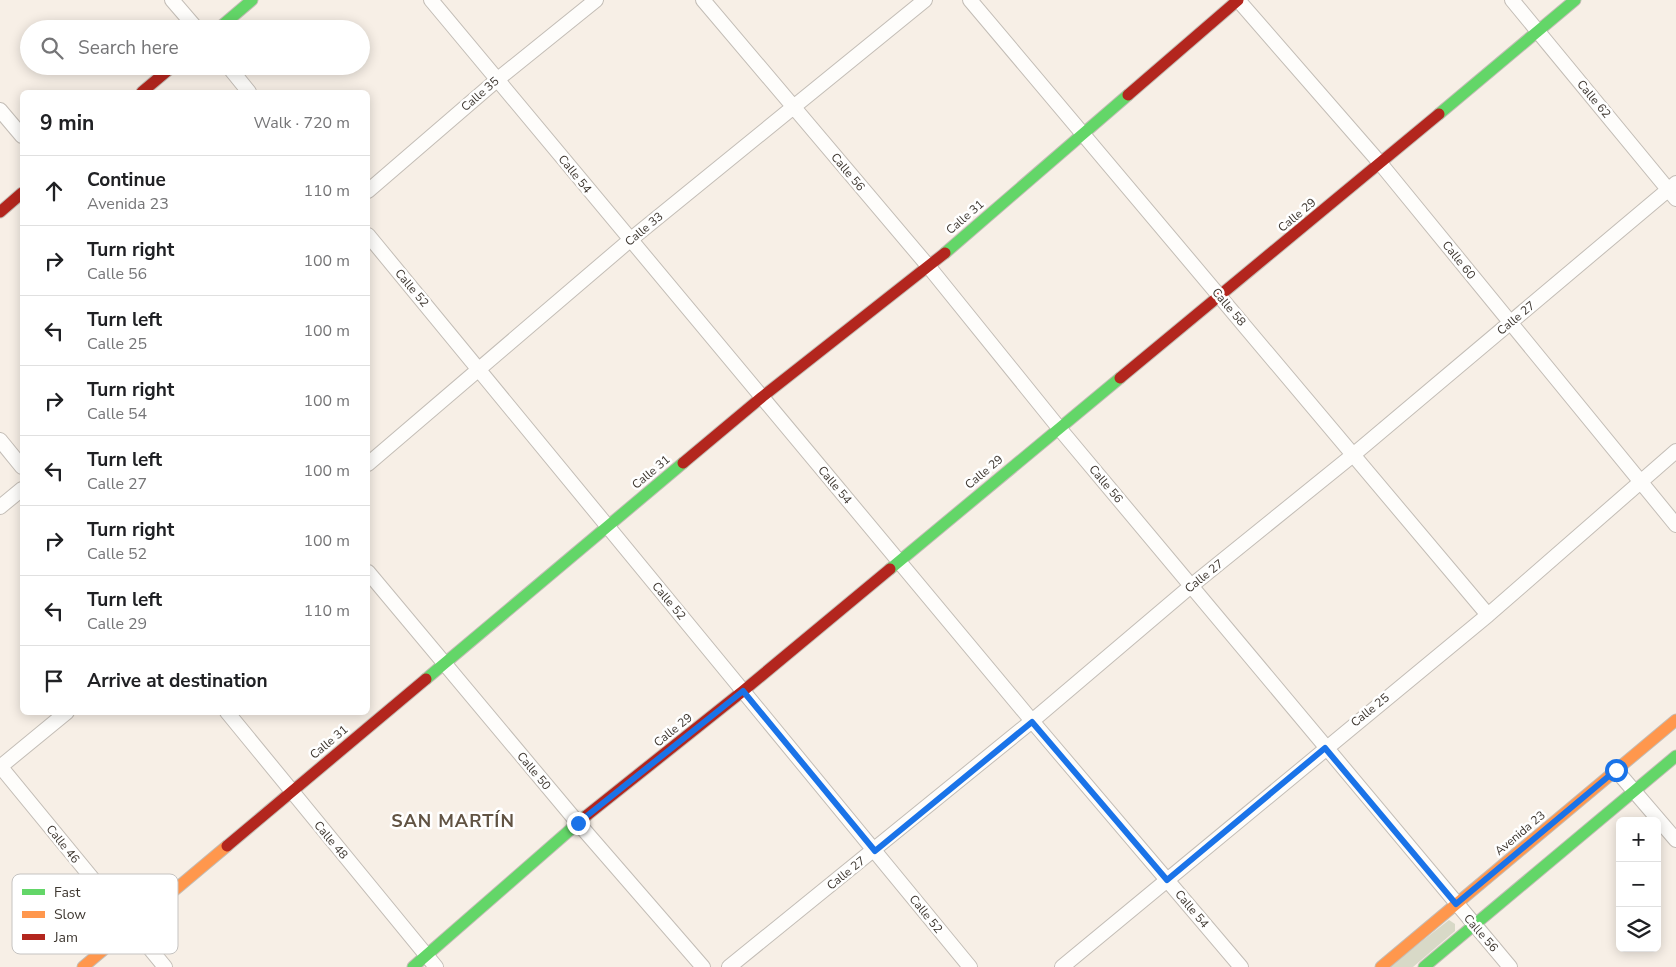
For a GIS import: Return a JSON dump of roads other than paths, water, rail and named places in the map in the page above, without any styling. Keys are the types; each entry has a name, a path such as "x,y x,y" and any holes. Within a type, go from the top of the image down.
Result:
{"street":[{"path":"172,0 189,20"},
{"path":"229,20 252,0"},
{"name":"Calle 54","path":"431,0 1032,722 1241,967"},
{"name":"Calle 35","path":"370,189 498,79 596,0"},
{"name":"Calle 56","path":"703,0 929,267 1059,428 1510,967"},
{"name":"Calle 33","path":"370,462 630,240 925,0"},
{"name":"Calle 58","path":"970,0 1488,615"},
{"name":"Calle 31","path":"178,887 762,397 929,267 1238,0"},
{"name":"Calle 60","path":"1238,0 1380,163 1676,525"},
{"name":"Calle 62","path":"1512,0 1673,190"},
{"name":"Calle 29","path":"413,967 578,823 743,691 1059,428 1221,297 1575,0"},
{"path":"144,90 162,75"},
{"path":"235,75 247,90"},
{"path":"0,110 20,134"},
{"name":"Calle 27","path":"730,967 1032,722 1191,586 1353,455 1510,322 1673,190"},
{"path":"0,212 20,195"},
{"name":"Calle 52","path":"370,237 970,967"},
{"path":"0,440 20,465"},
{"name":"Calle 25","path":"1062,967 1488,615 1676,451"},
{"path":"0,507 20,491"},
{"name":"Calle 50","path":"370,574 578,823 703,967"},
{"path":"0,767 63,715"},
{"name":"Calle 48","path":"229,715 436,967"},
{"name":"Avenida 23","path":"1381,967 1676,720"},
{"path":"1424,967 1676,756"},
{"name":"Calle 46","path":"0,767 88,874"},
{"path":"1616,770 1676,840"},
{"name":"Calle 31","path":"83,967 99,954"},
{"name":"Calle 46","path":"155,954 166,967"}],"district":[{"name":"SAN MARTÍN","path":"453,821"}]}
